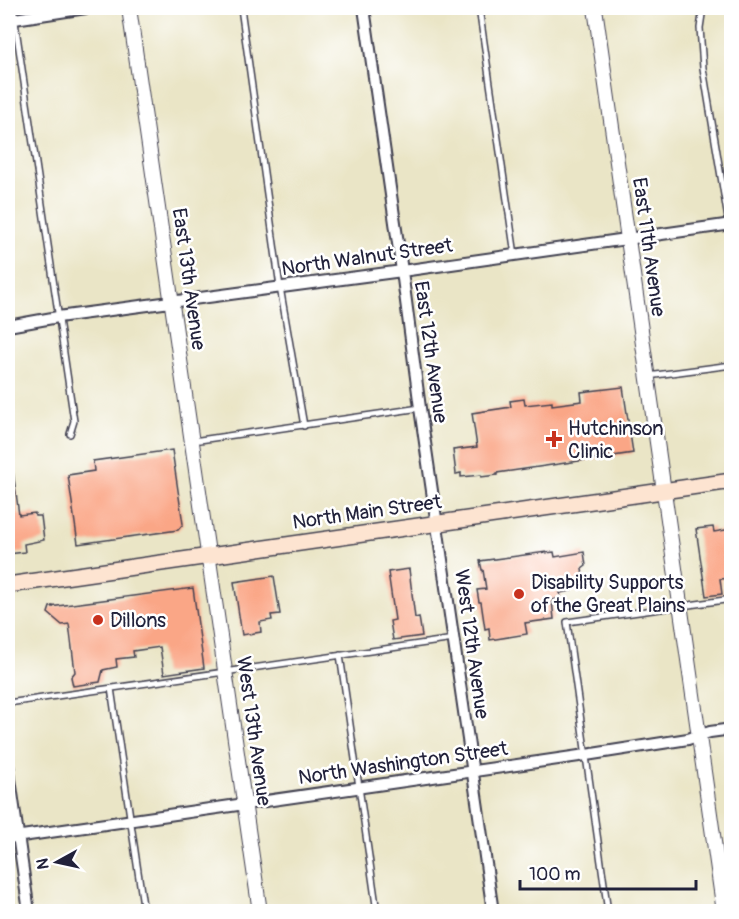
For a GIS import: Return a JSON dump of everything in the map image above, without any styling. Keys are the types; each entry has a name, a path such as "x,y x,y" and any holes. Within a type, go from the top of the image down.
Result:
{"main road":[{"name":"North Main Street","path":"8,585 732,481"}],"street":[{"path":"11,16 86,8"},
{"name":"East 13th Avenue","path":"129,8 209,556"},
{"name":"East 12th Avenue","path":"364,8 437,524"},
{"name":"East 11th Avenue","path":"595,8 724,912"},
{"name":"North Walnut Street","path":"8,326 58,317 730,224"},
{"name":"West 12th Avenue","path":"437,524 493,912"},
{"name":"West 13th Avenue","path":"209,556 260,912"},
{"name":"North Washington Street","path":"13,837 688,740 699,735 732,729"},
{"path":"8,765 13,837 29,912"}],"lane":[{"path":"242,8 280,287 304,426"},
{"path":"479,8 515,255"},
{"path":"703,8 700,28 703,68 730,224"},
{"path":"11,16 74,421 70,434"},
{"path":"648,376 732,364"},
{"path":"193,441 420,408"},
{"path":"608,912 567,622 732,598"},
{"path":"8,703 454,639"},
{"path":"340,655 377,912"},
{"path":"111,688 144,912"}],"building":[{"path":"623,387 633,453 481,477 481,475 461,477 461,473 456,474 453,450 477,447 472,413 511,407 510,401 524,399 525,405 552,402 552,405 582,401 581,392"},
{"path":"172,450 183,524 178,530 78,544 68,475 94,471 93,461"},
{"path":"13,471 19,515 35,513 35,516 41,516 44,540 24,544 25,552 8,554 8,472"},
{"path":"713,527 714,532 732,529 732,578 720,579 722,594 706,596 696,529"},
{"name":"Disability Supports of the Great Plains","path":"554,552 555,557 584,552 586,566 582,569 584,583 570,585 571,591 560,593 561,598 552,600 554,619 525,623 527,634 490,640 489,628 485,629 477,590 486,589 480,561"},
{"path":"409,569 415,618 419,617 422,636 393,640 390,621 395,620 388,572"},
{"path":"274,576 280,614 271,615 272,620 260,622 261,632 242,635 234,582"},
{"path":"193,588 204,668 164,674 160,647 133,651 134,657 116,659 117,667 103,670 100,682 73,686 71,677 75,672 69,624 62,625 48,613 50,607"}],"place":[{"name":"Hutchinson Clinic","path":"554,439"},
{"name":"Disability Supports of the Great Plains","path":"519,594"},
{"name":"Dillons","path":"98,620"}]}
